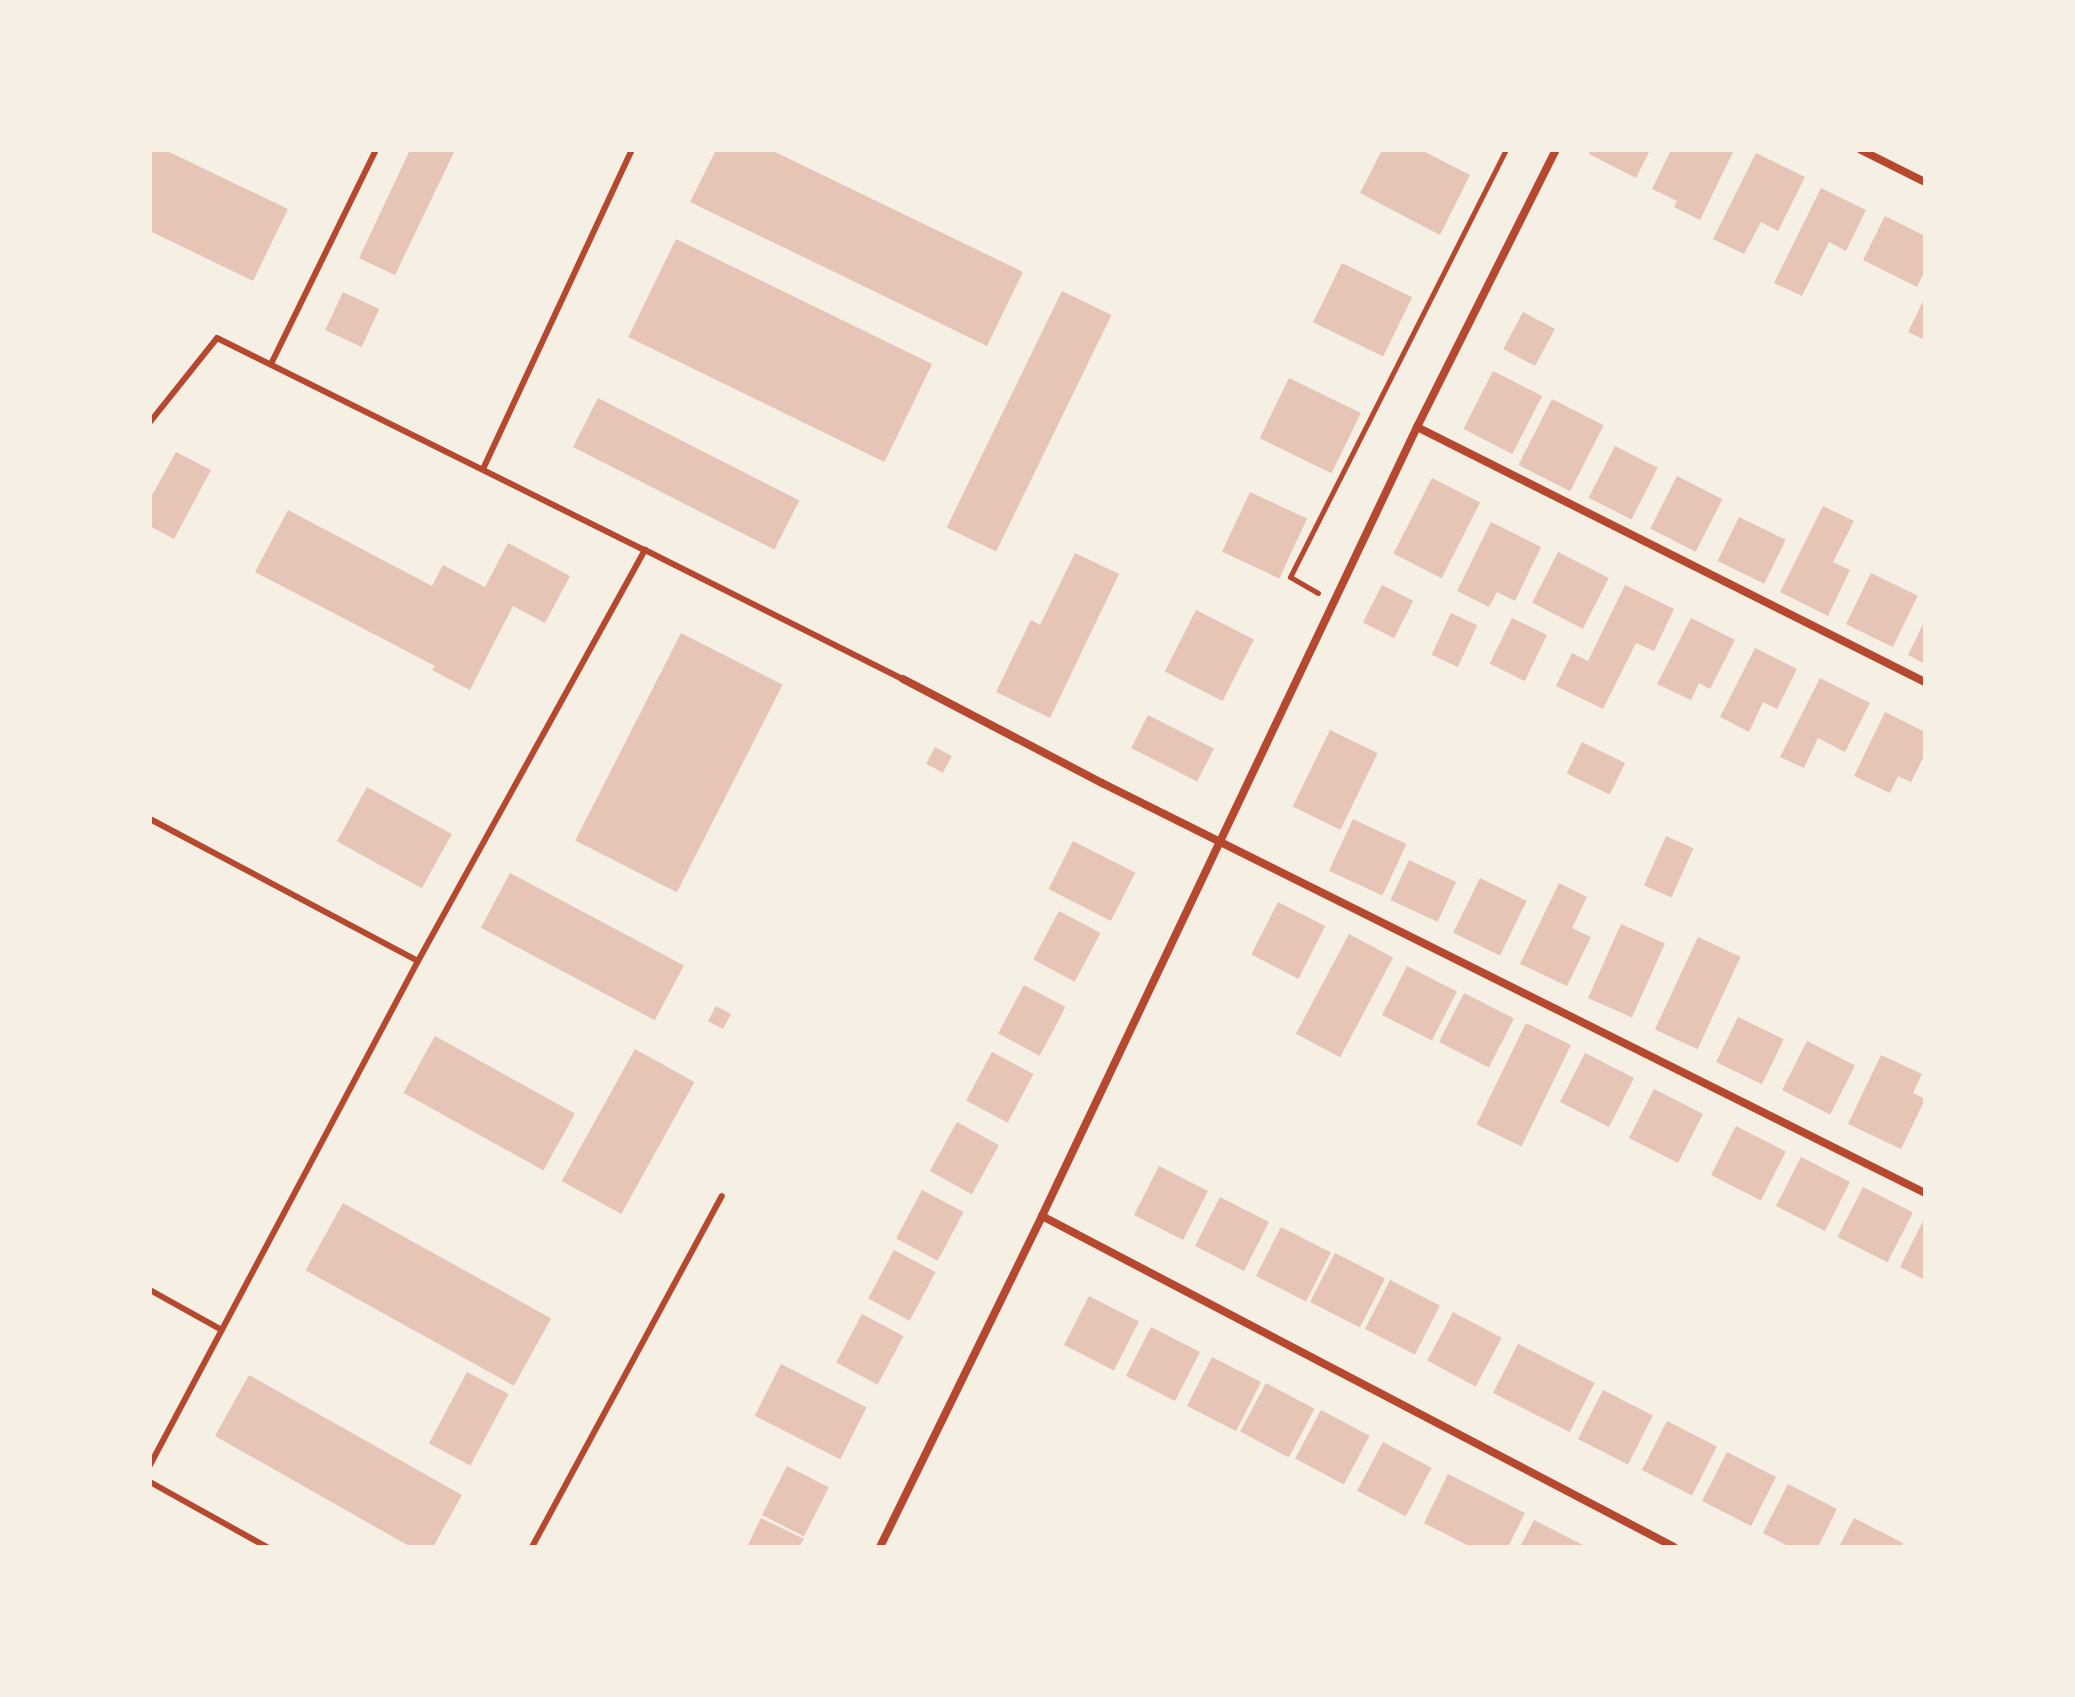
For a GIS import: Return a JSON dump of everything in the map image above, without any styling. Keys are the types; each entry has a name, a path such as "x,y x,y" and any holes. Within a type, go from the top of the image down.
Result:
{"street":[{"path":"880,1547 1042,1216 1417,427 1556,150"},
{"path":"1861,150 1925,182"},
{"path":"1417,427 1925,682"},
{"path":"903,679 1218,841 1925,1193"},
{"path":"1042,1216 1674,1547"}],"lane":[{"path":"271,364 376,150"},
{"path":"483,469 632,150"},
{"path":"150,422 217,338 903,679"},
{"path":"150,1465 418,961 645,550"},
{"path":"150,819 418,961"},
{"path":"532,1547 722,1196"},
{"path":"150,1290 222,1330"},
{"path":"150,1482 267,1547"}],"path":[{"path":"1333,601 1290,577 1506,150"}],"building":[{"path":"150,150 165,150 288,209 253,281 150,231"},
{"path":"410,150 455,150 395,275 359,258"},
{"path":"716,150 771,150 1023,272 987,346 690,202"},
{"path":"1382,150 1421,150 1470,175 1440,235 1360,193"},
{"path":"1591,150 1650,150 1636,178 1589,154"},
{"path":"1671,150 1734,150 1700,220 1674,207 1677,201 1652,189"},
{"path":"1756,153 1805,177 1778,231 1761,222 1744,254 1713,239"},
{"path":"1821,188 1866,210 1846,251 1829,242 1802,296 1774,283"},
{"path":"1885,216 1925,236 1925,271 1917,287 1863,260"},
{"path":"676,239 932,364 884,462 628,337"},
{"path":"1342,263 1412,297 1383,357 1313,322"},
{"path":"1062,291 1111,315 996,551 947,527"},
{"path":"343,292 379,309 362,347 325,330"},
{"path":"1925,297 1925,340 1908,332"},
{"path":"1523,312 1555,329 1535,366 1503,349"},
{"path":"1493,371 1542,396 1512,454 1463,429"},
{"path":"1289,378 1361,413 1332,473 1260,438"},
{"path":"598,398 799,501 774,550 573,447"},
{"path":"1552,399 1604,425 1570,491 1518,465"},
{"path":"1615,446 1658,468 1631,519 1589,498"},
{"path":"176,452 211,470 174,539 150,526 150,499"},
{"path":"1677,476 1722,499 1696,552 1650,529"},
{"path":"1432,478 1480,503 1442,578 1393,554"},
{"path":"1250,492 1307,519 1279,578 1222,552"},
{"path":"1823,506 1854,521 1833,562 1850,570 1828,616 1780,592"},
{"path":"288,510 432,586 443,565 485,587 508,543 570,576 545,623 513,606 470,690 432,670 435,666 255,572"},
{"path":"1739,517 1786,540 1764,584 1718,561"},
{"path":"1491,522 1541,547 1515,601 1497,592 1489,607 1457,591"},
{"path":"1558,552 1609,578 1583,629 1532,603"},
{"path":"1075,553 1119,574 1050,718 996,692 1031,620 1040,625"},
{"path":"1871,573 1918,596 1893,647 1846,624"},
{"path":"1382,585 1413,601 1394,638 1363,622"},
{"path":"1625,585 1674,609 1654,651 1636,643 1603,709 1556,686 1572,653 1588,661"},
{"path":"1196,610 1254,640 1223,701 1165,671"},
{"path":"1451,613 1477,625 1458,667 1432,655"},
{"path":"1512,618 1547,635 1525,681 1490,664"},
{"path":"1691,618 1735,640 1710,689 1699,683 1691,700 1657,684"},
{"path":"1925,620 1925,664 1908,655"},
{"path":"681,633 783,685 677,892 575,841"},
{"path":"1755,648 1797,669 1777,709 1763,702 1749,732 1720,717"},
{"path":"1820,678 1870,703 1845,752 1818,738 1804,768 1780,757"},
{"path":"1885,712 1925,732 1925,754 1911,782 1898,776 1890,793 1854,776"},
{"path":"1148,715 1214,749 1197,782 1131,748"},
{"path":"1330,730 1378,753 1340,830 1293,806"},
{"path":"1582,742 1625,763 1610,794 1567,773"},
{"path":"935,747 952,756 943,773 926,764"},
{"path":"367,787 452,834 422,888 337,841"},
{"path":"1353,819 1406,844 1382,896 1329,871"},
{"path":"1666,836 1693,848 1671,898 1644,885"},
{"path":"1073,841 1135,873 1111,921 1048,889"},
{"path":"1409,860 1456,882 1438,922 1390,900"},
{"path":"510,873 684,965 655,1020 481,928"},
{"path":"1480,878 1527,901 1500,956 1453,933"},
{"path":"1559,883 1587,897 1572,928 1591,937 1567,986 1520,964"},
{"path":"1278,902 1325,926 1298,979 1251,955"},
{"path":"1059,911 1100,933 1075,982 1033,960"},
{"path":"1621,924 1665,944 1632,1018 1588,998"},
{"path":"1349,934 1393,957 1340,1057 1296,1034"},
{"path":"1698,937 1741,957 1697,1049 1655,1029"},
{"path":"1407,966 1457,991 1432,1040 1382,1015"},
{"path":"1024,985 1065,1007 1040,1056 998,1034"},
{"path":"1464,993 1514,1018 1489,1067 1439,1042"},
{"path":"716,1006 731,1014 723,1029 708,1021"},
{"path":"1738,1017 1784,1039 1762,1084 1716,1062"},
{"path":"1526,1023 1571,1045 1521,1146 1476,1125"},
{"path":"435,1036 575,1114 543,1170 403,1093"},
{"path":"1807,1041 1855,1066 1830,1115 1782,1090"},
{"path":"635,1049 694,1082 621,1214 562,1181"},
{"path":"992,1052 1033,1074 1008,1123 966,1101"},
{"path":"1585,1053 1634,1078 1609,1127 1560,1102"},
{"path":"1881,1055 1922,1074 1913,1093 1925,1099 1901,1149 1848,1124"},
{"path":"1654,1089 1703,1114 1678,1163 1629,1138"},
{"path":"957,1122 999,1145 972,1194 930,1171"},
{"path":"1736,1126 1786,1151 1761,1200 1711,1175"},
{"path":"1801,1157 1850,1182 1825,1231 1776,1206"},
{"path":"1159,1166 1208,1191 1183,1240 1134,1215"},
{"path":"1863,1187 1913,1212 1887,1262 1838,1237"},
{"path":"922,1190 963,1212 938,1261 896,1239"},
{"path":"1220,1197 1269,1222 1244,1271 1195,1246"},
{"path":"343,1203 551,1318 514,1386 306,1270"},
{"path":"1925,1217 1925,1280 1900,1267"},
{"path":"1281,1227 1331,1252 1306,1301 1256,1276"},
{"path":"894,1250 935,1272 910,1321 868,1299"},
{"path":"1335,1253 1385,1278 1360,1327 1310,1302"},
{"path":"1390,1280 1440,1305 1415,1354 1365,1329"},
{"path":"1089,1296 1139,1321 1114,1370 1064,1345"},
{"path":"1453,1312 1502,1338 1476,1386 1427,1361"},
{"path":"862,1314 903,1336 878,1385 836,1363"},
{"path":"1151,1327 1200,1352 1175,1401 1126,1376"},
{"path":"1518,1344 1595,1383 1570,1432 1493,1393"},
{"path":"1212,1357 1261,1382 1236,1431 1187,1406"},
{"path":"781,1364 867,1408 840,1459 755,1416"},
{"path":"467,1372 508,1394 470,1466 429,1444"},
{"path":"249,1375 462,1495 433,1547 411,1547 215,1436"},
{"path":"1266,1383 1315,1409 1289,1457 1240,1432"},
{"path":"1603,1390 1653,1415 1628,1464 1578,1439"},
{"path":"1321,1410 1370,1436 1344,1484 1295,1459"},
{"path":"1667,1421 1717,1446 1692,1495 1642,1470"},
{"path":"1383,1442 1432,1468 1406,1516 1357,1491"},
{"path":"1727,1452 1776,1477 1751,1526 1702,1501"},
{"path":"787,1466 829,1487 804,1536 762,1515"},
{"path":"1448,1474 1525,1513 1508,1547 1471,1547 1424,1523"},
{"path":"1788,1484 1837,1509 1818,1547 1790,1547 1763,1533"},
{"path":"761,1518 804,1539 799,1547 747,1547"},
{"path":"1854,1518 1903,1543 1901,1547 1839,1547"},
{"path":"1534,1520 1587,1547 1520,1547"}]}
